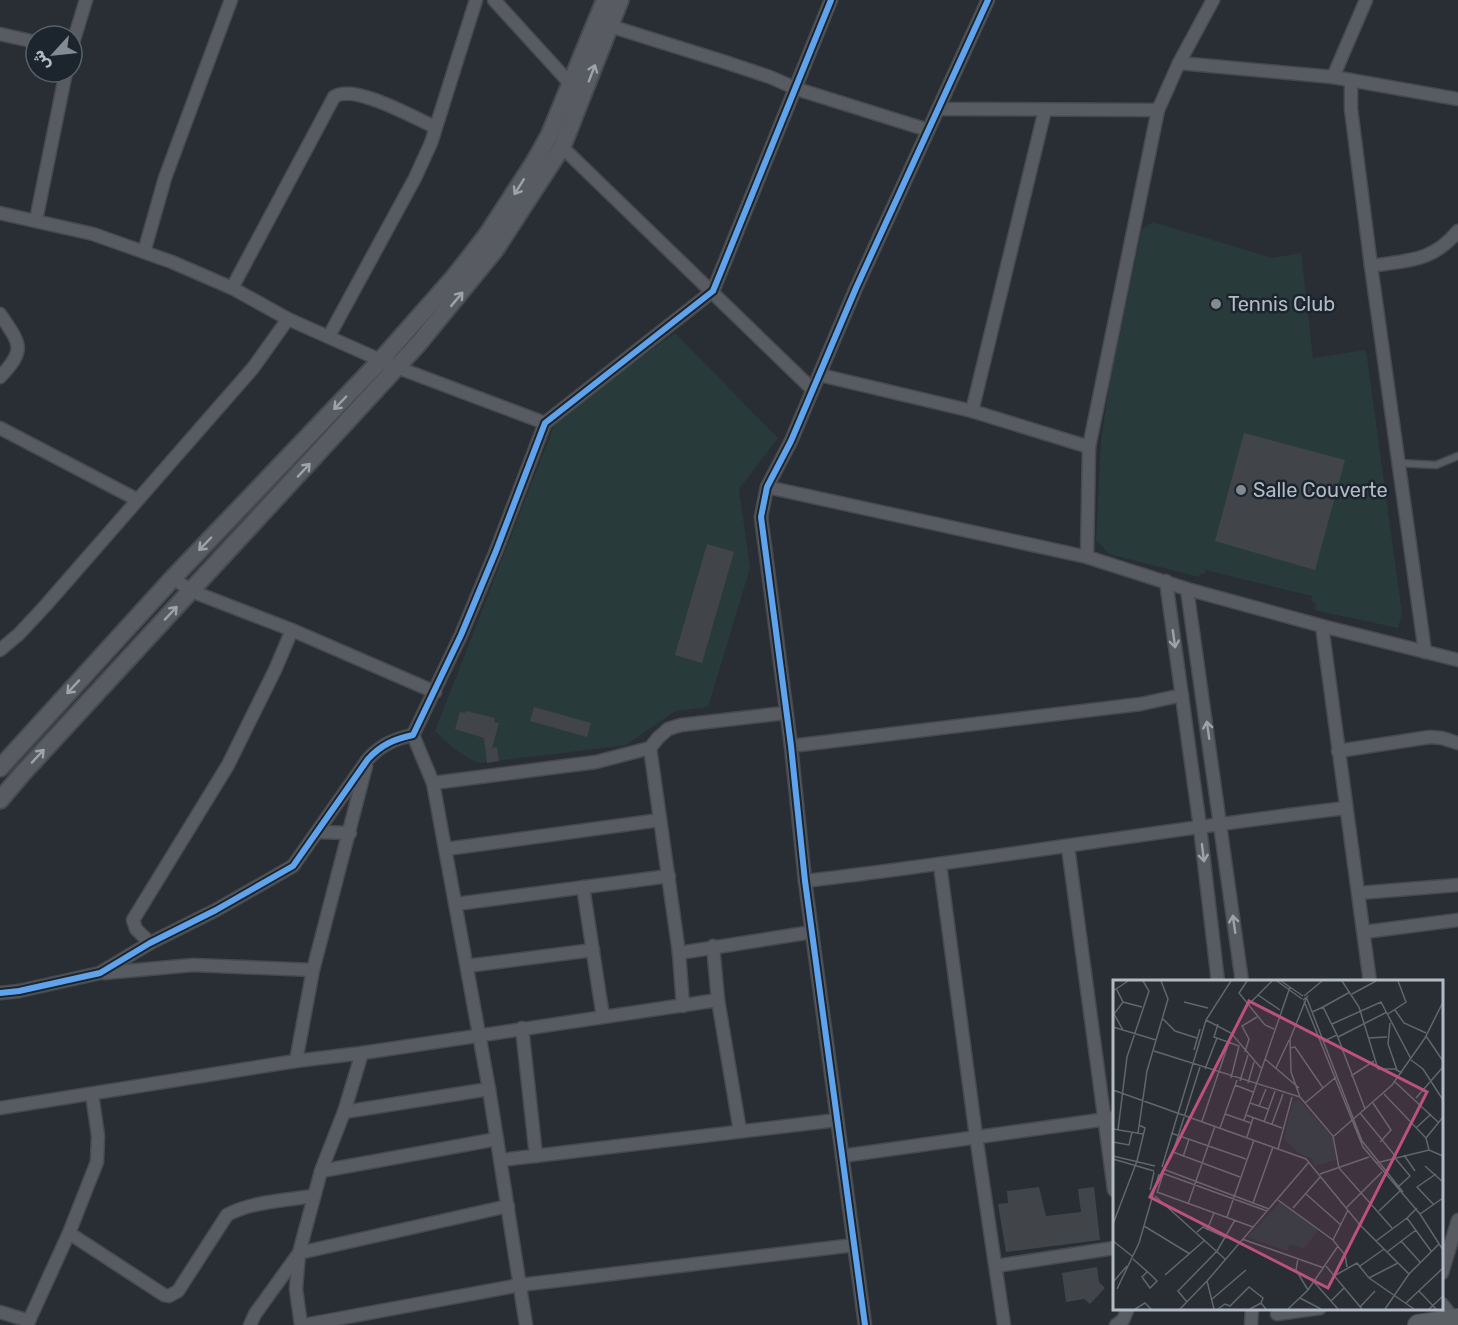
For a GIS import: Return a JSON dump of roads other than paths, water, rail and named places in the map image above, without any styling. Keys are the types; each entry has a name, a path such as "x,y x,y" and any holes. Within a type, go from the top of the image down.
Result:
{"main road":[{"path":"1418,1325 1456,1319"}],"street":[{"path":"79,24 87,0"},
{"path":"144,252 165,178 231,0"},
{"path":"329,336 415,178 431,143 476,0"},
{"path":"494,0 583,97"},
{"path":"0,800 191,591 388,364 502,215 549,136 604,0"},
{"path":"22,774 2,761 173,578 388,364 454,303 495,250 562,147 620,0"},
{"path":"526,1325 480,1034 446,849 433,783 413,735 435,692 496,551 545,423 713,291 831,0"},
{"path":"865,1325 805,881 791,746 761,517 767,487 820,375 856,288 988,0"},
{"path":"1087,557 1089,447 1158,110 1179,63 1213,0"},
{"path":"1333,77 1366,0"},
{"path":"610,26 770,77 796,89 928,130"},
{"path":"0,34 24,39"},
{"path":"1179,63 1333,77 1458,99"},
{"path":"1351,80 1351,109 1371,266 1425,652"},
{"path":"36,220 64,84"},
{"path":"232,288 334,97 346,93 370,98 435,127"},
{"path":"938,109 1158,110"},
{"path":"972,411 1045,110"},
{"path":"562,147 713,291 812,390"},
{"path":"0,213 93,234 144,252 232,288 288,319 388,364 545,423"},
{"path":"1371,266 1425,257 1437,251 1458,231"},
{"path":"0,314 18,347 13,363 0,377"},
{"path":"0,650 19,634 253,368 288,319"},
{"path":"820,375 972,411 1089,447"},
{"path":"0,428 136,500"},
{"path":"767,487 1087,557 1187,589 1458,660"},
{"path":"173,578 191,591 292,630 435,692"},
{"path":"1166,581 1200,827 1218,980"},
{"path":"1187,589 1242,980"},
{"path":"1322,626 1370,980"},
{"path":"150,943 135,929 134,920 228,765 292,630"},
{"path":"791,746 1140,704 1182,695"},
{"path":"433,783 596,762 650,748 668,729 681,725 785,713"},
{"path":"100,973 150,943 216,910 293,866 368,759 379,748 395,739 413,735"},
{"path":"1338,751 1430,737 1458,742"},
{"path":"650,748 679,953 683,1006"},
{"path":"296,1061 313,970 368,759"},
{"path":"805,881 939,865 1221,823 1346,808"},
{"path":"446,849 660,820"},
{"path":"318,832 350,832"},
{"path":"1068,847 1110,1118 1113,1172"},
{"path":"939,865 1004,1325"},
{"path":"456,904 669,876"},
{"path":"1359,893 1458,885"},
{"path":"583,887 603,1017"},
{"path":"1364,932 1458,920"},
{"path":"679,953 812,932"},
{"path":"713,946 718,1000 740,1131"},
{"path":"467,966 592,950"},
{"path":"0,993 100,973 193,965 313,970"},
{"path":"0,1108 296,1061 718,1000"},
{"path":"522,1028 536,1156"},
{"path":"362,1053 344,1112 313,1196 299,1253 296,1289 302,1325 520,1285 854,1245"},
{"path":"344,1112 489,1089"},
{"path":"0,1312 28,1323 69,1233 97,1162 98,1136 92,1094"},
{"path":"842,1156 1110,1118"},
{"path":"501,1160 837,1119"},
{"path":"321,1171 497,1139"},
{"path":"69,1233 164,1295 169,1296 178,1291 227,1215 249,1207 313,1196"},
{"path":"250,1325 255,1314 299,1253 508,1206"},
{"path":"1443,1270 1458,1220"},
{"path":"996,1266 1113,1248"},
{"path":"1443,1305 1456,1319"},
{"path":"1116,1325 1124,1320 1127,1310"},
{"path":"1251,1325 1252,1310"},
{"path":"1278,1316 1310,1310"}],"lane":[{"path":"1398,463 1436,465 1458,456"}],"place":[{"name":"Tennis Club","path":"1216,304"},
{"name":"Salle Couverte","path":"1241,490"}]}
